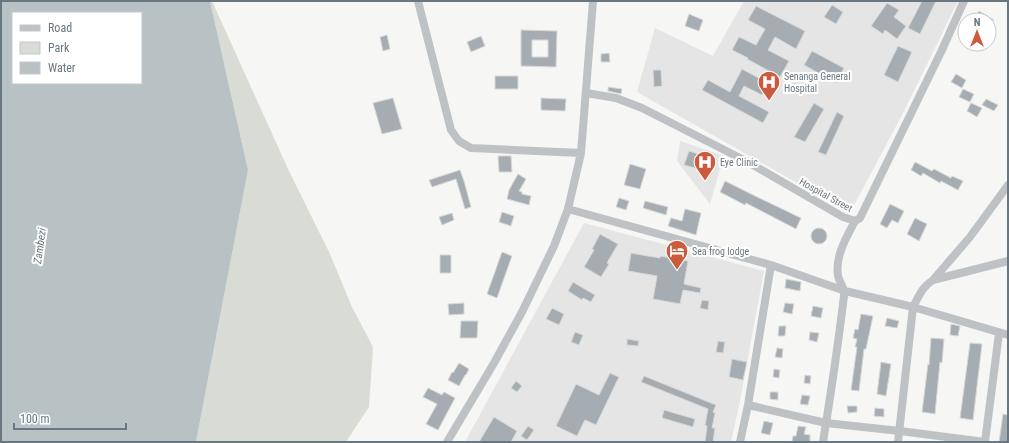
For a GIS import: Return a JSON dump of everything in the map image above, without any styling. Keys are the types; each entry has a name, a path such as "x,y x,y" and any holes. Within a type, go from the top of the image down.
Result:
{"street":[{"path":"418,1 451,130 459,141 471,148 581,153"},
{"path":"447,442 494,363 522,312 554,246 568,209 581,153 593,1"},
{"name":"Hospital Street","path":"586,93 616,98 642,108 748,162 843,217 855,221 860,218 941,52 964,1"},
{"path":"933,280 970,237 1008,185"},
{"path":"568,209 771,265 845,291 913,307 1008,335"},
{"path":"823,442 838,352 845,291 839,279 838,260 855,221"},
{"path":"898,442 913,307 926,284 933,280 1008,261"},
{"path":"740,442 748,405 771,265"},
{"path":"748,405 826,423 985,442 999,332"}],"shaded area":[{"name":"Senanga General Hospital","path":"744,1 958,1 903,113 850,213 637,92 655,28 713,56"},
{"name":"Eye Clinic","path":"680,141 724,156 710,204 677,161"},
{"path":"584,223 764,271 731,442 465,442"}],"green space":[{"path":"210,1 212,1 288,169 330,254 352,307 373,347 369,407 346,442 196,442 248,170"}],"water":[{"name":"Zambezi","path":"1,1 210,1 248,170 196,442 1,442"}],"building":[{"path":"922,1 936,1 920,34 908,28"},
{"path":"887,3 899,10 894,17 906,26 897,39 885,30 883,34 871,26"},
{"path":"832,5 843,12 836,24 824,17"},
{"path":"756,6 805,31 796,49 775,37 768,50 789,61 780,77 732,50 739,37 756,45 765,29 748,20"},
{"path":"689,14 703,20 699,31 685,26"},
{"path":"521,30 557,31 556,67 521,66","holes":["532,40 548,40 548,57 532,57"]},
{"path":"387,35 390,49 383,51 380,37"},
{"path":"481,36 485,46 471,52 467,42"},
{"path":"898,46 912,52 898,82 884,75"},
{"path":"812,51 844,68 836,83 804,65"},
{"path":"609,53 610,62 601,62 601,54"},
{"path":"742,69 768,83 762,95 744,86 739,96 769,112 763,123 702,90 708,80 730,92"},
{"path":"653,70 661,70 662,86 654,87"},
{"path":"956,74 966,80 962,88 951,82"},
{"path":"495,76 518,76 518,89 495,89"},
{"path":"608,87 622,89 621,94 608,91"},
{"path":"963,89 974,94 970,102 959,97"},
{"path":"393,98 402,129 382,134 373,103"},
{"path":"541,98 566,99 565,111 541,110"},
{"path":"986,99 998,105 994,111 982,105"},
{"path":"814,103 824,109 805,142 794,137"},
{"path":"971,103 982,108 977,117 967,111"},
{"path":"837,112 844,116 826,155 818,152"},
{"path":"689,151 714,159 710,172 684,165"},
{"path":"498,156 511,156 512,172 499,172"},
{"path":"915,162 932,171 934,169 951,178 952,176 963,181 958,190 941,181 940,183 923,173 921,176 911,170"},
{"path":"630,164 646,169 640,189 624,185"},
{"path":"460,170 471,207 465,209 456,179 432,187 429,180"},
{"path":"518,174 526,179 519,191 522,192 522,194 531,196 529,205 507,199 509,190"},
{"path":"725,181 801,218 796,229 746,203 745,205 720,192"},
{"path":"619,198 629,201 626,210 616,207"},
{"path":"645,201 668,207 666,215 643,208"},
{"path":"890,204 904,211 898,223 892,220 887,228 880,224"},
{"path":"685,209 701,213 696,235 668,226 671,218 682,221"},
{"path":"502,212 514,216 511,226 499,222"},
{"path":"452,213 454,220 442,225 439,217"},
{"path":"915,218 927,224 919,241 907,234"},
{"path":"819,228 826,233 827,236 822,243 819,244 812,239 811,236 816,229"},
{"path":"600,234 618,244 601,277 584,267 594,250 592,249"},
{"path":"502,252 512,256 497,298 487,294"},
{"path":"631,253 688,261 684,284 701,288 700,293 683,290 680,304 653,299 657,276 628,271"},
{"path":"440,255 451,255 451,273 440,273"},
{"path":"786,279 801,282 800,291 785,288"},
{"path":"573,282 595,295 591,302 583,298 582,300 568,291"},
{"path":"702,300 709,301 708,310 700,308"},
{"path":"464,303 464,314 449,315 448,304"},
{"path":"785,303 794,304 792,314 783,312"},
{"path":"813,306 823,308 821,318 811,316"},
{"path":"552,308 564,314 559,325 546,319"},
{"path":"861,314 873,316 866,349 864,349 859,391 851,390 857,347 855,347 857,339 853,338 855,329 858,330"},
{"path":"887,318 899,321 897,328 885,326"},
{"path":"461,321 478,321 477,338 460,338"},
{"path":"951,324 960,326 958,336 950,335"},
{"path":"779,326 786,326 785,336 778,336"},
{"path":"575,332 583,335 579,345 571,342"},
{"path":"810,332 819,333 817,342 809,340"},
{"path":"931,338 944,339 942,363 940,362 935,414 922,412 928,364 929,365"},
{"path":"627,339 639,341 638,346 627,345"},
{"path":"718,341 725,342 723,353 716,352"},
{"path":"970,343 982,344 973,420 960,418"},
{"path":"777,348 783,349 782,358 775,357"},
{"path":"732,359 747,362 743,380 729,377"},
{"path":"881,362 891,364 886,396 877,394"},
{"path":"459,363 469,369 459,386 448,380"},
{"path":"774,369 780,370 779,378 773,377"},
{"path":"610,373 619,377 596,425 585,420 577,436 556,426 576,384 599,395"},
{"path":"805,375 811,376 810,384 804,383"},
{"path":"644,376 716,405 713,412 715,413 712,428 715,428 713,442 705,442 707,426 705,425 708,409 641,382"},
{"path":"516,381 522,386 517,392 511,388"},
{"path":"428,388 442,395 444,392 455,398 438,430 426,424 437,404 423,397"},
{"path":"770,392 778,392 778,400 770,399"},
{"path":"802,395 810,396 808,405 800,404"},
{"path":"847,406 857,406 857,412 848,413"},
{"path":"875,408 884,409 884,417 874,416"},
{"path":"664,410 695,419 693,427 662,418"},
{"path":"1003,414 1008,415 1008,442 999,442"},
{"path":"494,417 517,431 511,442 479,442"},
{"path":"764,421 773,423 770,435 761,433"},
{"path":"528,426 534,430 527,440 521,436"},
{"path":"798,426 806,427 804,434 810,435 810,442 792,442 793,436 796,436"}],"place":[{"name":"Senanga General Hospital","path":"769,102"},
{"name":"Eye Clinic","path":"705,182"},
{"name":"Sea frog lodge","path":"677,270"}]}
